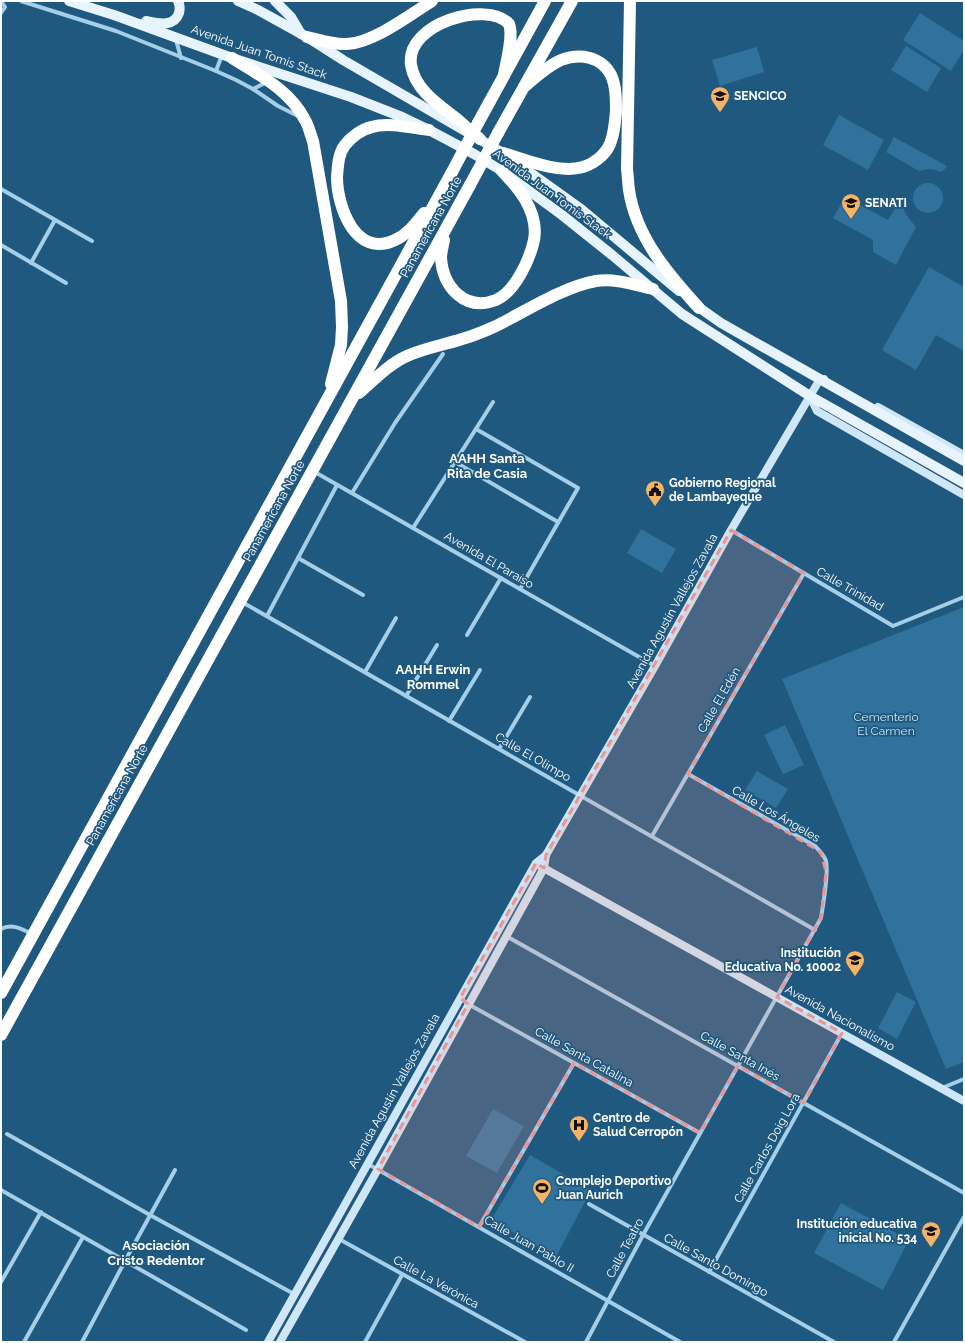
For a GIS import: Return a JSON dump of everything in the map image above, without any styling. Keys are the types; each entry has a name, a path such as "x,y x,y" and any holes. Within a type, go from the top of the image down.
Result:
{"highway":[{"path":"304,35 334,44 359,42 383,31 432,1"},
{"name":"Panamericana Norte","path":"1,994 440,196 545,1"},
{"name":"Panamericana Norte","path":"1,1035 572,1"},
{"path":"630,1 628,167 629,190 633,208 641,230 649,245 678,284 699,308"},
{"path":"480,139 431,99 422,88 411,65 411,54 422,33 430,24 443,15 454,8 476,3 487,4 496,8 509,24 511,36 504,75"},
{"path":"227,56 269,81 288,95 306,120 313,141 341,301 342,327 340,345 325,405"},
{"path":"503,153 545,165 572,169 583,167 603,155 613,133 616,101 614,85 611,75 604,66 595,59 585,56 560,60 546,69 524,87"},
{"path":"429,130 387,125 372,126 362,130 351,138 344,146 338,163 339,199 345,217 355,232 365,240 376,244 395,240 406,233 415,224 424,211 440,196"},
{"path":"445,230 441,257 443,270 449,286 459,296 471,302 484,303 497,300 508,292 516,282 529,255 534,239 535,225 530,208 523,195 502,171"},
{"path":"353,398 393,364 406,356 484,331 576,286 598,281 612,280 653,289"}],"main road":[{"name":"Avenida Juan Tomis Stack","path":"69,1 114,15 227,56 351,97 402,117 474,154 502,171 562,215 682,314 810,396 964,483"},
{"path":"114,15 157,24 167,24 174,21 178,17 180,10 178,1"},
{"name":"Avenida Juan Tomis Stack","path":"238,1 304,35 343,60 503,153 581,209 699,308 964,461"},
{"path":"275,1 291,17 304,35"}],"street":[{"path":"1,1 5,7 1,13"},
{"path":"21,1 116,31 216,71 253,89 278,106 306,120"},
{"path":"176,38 181,58"},
{"path":"216,71 227,56"},
{"path":"253,89 269,81"},
{"path":"1,190 92,240"},
{"path":"31,263 55,220"},
{"path":"1,246 66,283"},
{"path":"352,493 395,423 443,354"},
{"name":"Avenida Agustín Vallejos Zavala","path":"268,1342 536,863 546,854 655,666 731,530 820,379"},
{"name":"Avenida Juan Tomis Stack","path":"820,379 830,379 964,455"},
{"name":"Avenida Juan Tomis Stack","path":"810,396 817,411 964,495"},
{"path":"413,528 493,402"},
{"path":"476,429 578,488 520,589"},
{"path":"455,462 558,522"},
{"name":"Avenida El Paraíso","path":"313,471 655,666"},
{"path":"267,616 337,485"},
{"name":"Calle Trinidad","path":"731,530 893,626 964,597"},
{"path":"298,558 362,595"},
{"name":"Calle El Edén","path":"652,836 804,573"},
{"path":"467,635 501,578"},
{"name":"Calle El Olimpo","path":"240,601 815,930"},
{"path":"364,672 396,618"},
{"path":"406,696 437,644"},
{"path":"449,721 480,670"},
{"path":"499,749 530,697"},
{"name":"Calle Los Ángeles","path":"688,774 815,846 821,852 826,861 821,918 777,997"},
{"name":"Avenida Agustín Vallejos Zavala","path":"280,1342 378,1169 544,868 546,854"},
{"name":"Avenida Nacionalismo","path":"536,863 964,1101"},
{"path":"1,929 7,926 13,926 33,934"},
{"name":"Calle Santa Inés","path":"506,936 964,1193"},
{"name":"Calle Teatro","path":"586,1342 643,1235 777,997"},
{"name":"Calle Santa Catalina","path":"460,998 468,1004 700,1133"},
{"name":"Calle Carlos Doig Lora","path":"709,1272 842,1033"},
{"path":"479,1227 574,1063"},
{"path":"942,1088 964,1079"},
{"path":"7,1134 294,1294"},
{"name":"Calle Juan Pablo II","path":"367,1164 677,1341"},
{"path":"82,1342 175,1170"},
{"path":"1,1190 246,1330"},
{"name":"Calle Santo Domingo","path":"589,1204 834,1342"},
{"path":"1,1282 41,1212"},
{"path":"894,1342 964,1217"},
{"path":"24,1342 83,1237"},
{"name":"Calle La Verónica","path":"339,1239 525,1342"},
{"path":"365,1342 402,1275"}],"highlighted area":[{"path":"731,530 804,573 688,774 821,852 826,872 821,918 777,997 842,1033 804,1103 738,1066 700,1133 574,1063 479,1227 378,1169 468,1004 460,998 536,863 544,868 546,855"}],"green space":[{"path":"920,13 964,41 964,50 951,71 903,40"},
{"path":"906,46 941,68 927,92 891,70"},
{"path":"757,47 764,72 720,86 712,60"},
{"path":"839,115 884,140 868,170 823,145"},
{"path":"894,137 947,166 940,172 930,169 919,171 886,152"},
{"path":"928,183 938,188 943,198 938,208 928,213 918,208 913,198 918,188"},
{"path":"902,196 902,207 916,227 896,265 873,252 873,240 833,218 845,197 888,220"},
{"path":"929,267 964,287 964,351 936,335 916,370 882,350"},
{"path":"641,529 676,549 662,573 627,553"},
{"name":"Cementerio El Carmen","path":"964,607 964,1062 946,1069 782,679"},
{"path":"785,725 804,765 783,774 764,735"},
{"path":"757,771 788,789 776,808 745,790"},
{"path":"897,992 916,1002 897,1039 878,1028"},
{"path":"493,1109 524,1126 497,1173 466,1156"},
{"name":"Complejo Deportivo Juan Aurich","path":"530,1155 591,1190 556,1257 491,1220"},
{"path":"841,1203 909,1240 883,1290 814,1253"}],"place":[{"name":"SENCICO","path":"720,113"},
{"name":"SENATI","path":"851,220"},
{"name":"Gobierno Regional de Lambayeque","path":"655,507"},
{"name":"Institución Educativa No. 10002","path":"855,977"},
{"name":"Centro de Salud Cerropón","path":"579,1142"},
{"name":"Complejo Deportivo Juan Aurich","path":"542,1205"},
{"name":"Institución educativa inicial No. 534","path":"931,1248"}],"district":[{"name":"AAHH Santa Rita de Casia","path":"487,466"},
{"name":"AAHH Erwin Rommel","path":"433,676"},
{"name":"Asociación Cristo Redentor","path":"156,1252"}]}
